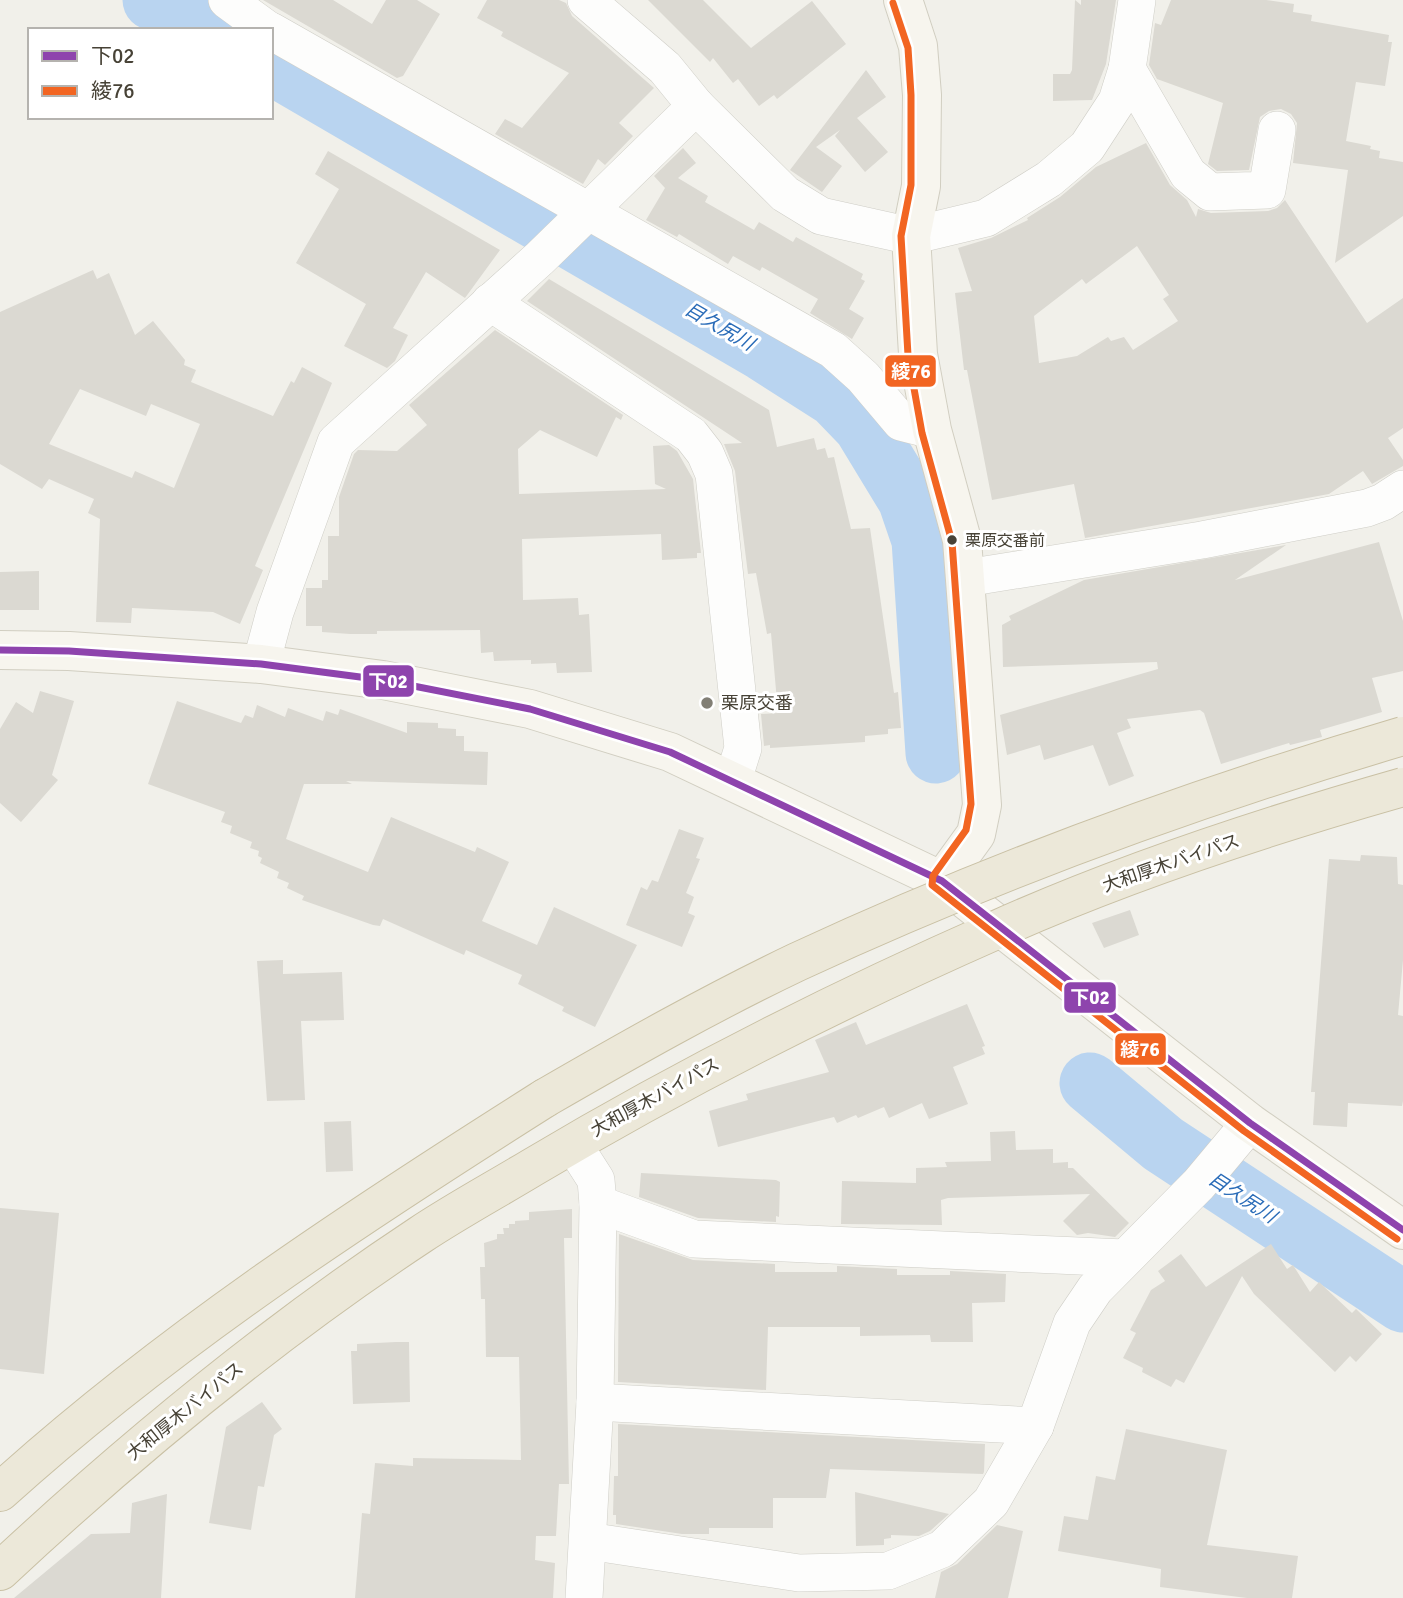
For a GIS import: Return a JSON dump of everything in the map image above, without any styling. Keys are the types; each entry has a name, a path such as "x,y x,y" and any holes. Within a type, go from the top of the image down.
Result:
{"highway":[{"path":"0,1492 150,1366 270,1278 399,1189 545,1098 661,1031 796,963 989,878 1192,802 1403,736"},
{"name":"大和厚木バイパス","path":"0,1571 78,1500 286,1328 421,1234 686,1078 811,1014 1047,907 1314,813 1403,787"}],"street":[{"path":"226,0 266,28"},
{"path":"586,0 665,68 696,106 766,177 801,206 821,216 911,236 986,218 1049,179 1087,147 1117,101 1127,69 1137,0"},
{"path":"903,0 918,46 922,94 920,186 911,236 918,354 932,430 953,503 966,578 982,805 976,834 942,881"},
{"path":"273,33 583,215 834,350 863,377 901,422 932,430"},
{"path":"1127,69 1188,174 1210,192 1268,190 1277,130"},
{"path":"261,664 275,612 336,442 546,251 696,106"},
{"path":"490,302 691,435 705,453 714,474 743,748 733,780"},
{"path":"966,578 1202,540 1353,510 1383,502 1403,489"},
{"path":"0,650 69,651 261,664 383,680 530,709 670,752 942,881 1241,1135 1403,1230"},
{"path":"588,1541 799,1573 888,1571 942,1549 991,1502 1035,1426 1072,1323 1095,1289 1199,1184 1241,1135"},
{"path":"582,1138 596,1180 598,1204 595,1402 584,1598"},
{"path":"598,1204 695,1239 1124,1258"},
{"path":"595,1402 1035,1426"}],"building":[{"path":"263,0 333,0 372,24 386,0 417,0 440,14 403,76 397,78"},
{"path":"487,0 559,0 566,3 572,16 654,88 619,123 633,136 605,165 598,159 583,184 495,134 505,119 522,128 569,73 501,36 503,32 477,18"},
{"path":"648,0 703,0 751,48 812,1 846,44 777,99 774,95 759,106 738,79 733,83 713,58 710,62"},
{"path":"1075,0 1081,5 1081,0 1116,0 1106,64 1092,100 1053,101 1053,74 1070,74 1072,70"},
{"path":"1171,0 1266,0 1294,4 1293,12 1312,15 1311,21 1389,35 1388,42 1392,42 1385,86 1356,82 1346,141 1371,146 1370,149 1380,151 1379,158 1403,162 1403,216 1335,263 1348,170 1293,163 1297,123 1291,114 1281,109 1269,111 1260,117 1249,170 1217,171 1208,164 1223,103 1157,79 1149,65 1155,23 1161,25"},
{"path":"866,70 886,97 857,118 888,152 865,172 835,136 840,130 816,147 842,166 822,192 790,170"},
{"path":"1146,143 1170,185 1187,200 1196,217 1198,209 1211,213 1268,211 1277,208 1285,200 1367,323 1403,298 1403,428 1388,438 1403,460 1403,466 1372,484 1363,471 1329,494 1085,538 1074,484 992,500 967,370 964,370 955,293 972,291 958,248 991,238 1028,220 1027,218 1060,197 1096,167","holes":["1137,246 1169,295 1163,299 1178,321 1133,350 1124,337 1111,341 1108,337 1077,356 1039,363 1034,316 1082,279 1086,284"]},
{"path":"683,148 696,163 678,178 708,196 705,202 754,230 759,222 793,242 796,237 863,274 861,279 865,281 849,309 864,318 852,339 810,313 818,299 762,267 760,271 733,256 728,264 679,234 677,237 646,220 665,188 654,176"},
{"path":"328,151 500,250 465,298 426,272 393,328 408,335 395,361 387,368 344,346 366,304 296,263 339,189 315,174"},
{"path":"93,270 97,279 109,273 135,335 153,321 185,360 184,365 196,370 191,382 273,416 291,381 294,383 302,367 332,383 255,566 263,570 240,624 213,612 132,608 131,623 96,622 100,519 88,513 94,499 49,479 42,489 0,464 0,312","holes":["80,389 146,416 151,404 200,424 174,488 135,471 132,478 49,444"]},
{"path":"549,279 769,410 777,447 814,438 817,450 825,448 828,458 834,457 851,529 870,528 894,693 898,692 901,728 888,729 888,734 865,736 865,742 770,748 770,745 764,746 761,714 778,713 771,633 767,634 756,573 748,574 735,471 724,444 742,443 527,301"},
{"path":"495,330 623,415 621,420 616,417 597,457 540,430 518,449 519,494 666,489 655,484 653,446 669,445 677,451 693,479 701,553 697,553 697,558 662,560 661,534 522,539 523,600 578,598 579,615 589,614 592,672 557,673 556,663 531,664 531,660 494,661 493,652 481,653 480,630 377,631 377,634 350,634 322,632 322,626 306,626 306,588 322,588 322,580 328,580 328,536 339,536 339,497 354,454 358,450 397,451 427,425 409,405"},
{"path":"1379,542 1403,621 1403,671 1372,678 1382,712 1320,730 1322,737 1290,745 1289,743 1221,764 1204,713 1200,710 1127,719 1131,728 1117,733 1134,776 1109,786 1093,745 1044,760 1040,745 1007,755 1000,715 1158,669 1157,662 1003,667 1002,625 1011,620 1009,616 1084,580 1286,545 1235,580"},
{"path":"39,571 39,610 0,610 0,572"},
{"path":"40,691 74,701 52,775 58,780 21,822 0,803 0,729 16,702 33,713"},
{"path":"177,701 241,723 245,715 253,718 257,705 285,717 288,708 323,721 326,711 338,715 340,709 407,733 407,722 438,723 438,728 456,729 456,736 464,736 464,751 488,752 487,785 346,781 352,784 304,784 286,839 368,872 391,817 475,852 477,847 509,862 482,921 537,945 554,907 637,945 595,1027 562,1011 564,1007 518,984 522,975 466,950 464,955 383,919 380,926 373,925 302,900 304,896 287,888 289,883 277,878 279,872 260,863 262,858 258,856 259,851 250,848 252,842 230,833 232,826 221,822 225,812 148,784"},
{"path":"679,829 704,838 696,858 700,859 686,893 694,897 688,913 695,916 682,947 626,925 641,887 647,890 652,880 658,882"},
{"path":"1361,855 1397,857 1398,884 1403,885 1403,960 1398,1015 1403,1016 1403,1101 1402,1106 1348,1103 1347,1127 1313,1125 1315,1092 1311,1092 1329,859 1360,861"},
{"path":"1130,910 1139,935 1104,948 1092,923"},
{"path":"283,960 283,974 342,972 344,1020 301,1021 305,1100 267,1101 257,961"},
{"path":"967,1004 985,1046 982,1047 985,1054 953,1067 968,1104 929,1119 922,1103 889,1118 884,1107 858,1118 856,1115 837,1123 834,1117 718,1147 709,1111 748,1100 746,1094 829,1072 815,1040 856,1022 866,1045"},
{"path":"351,1121 353,1171 326,1172 324,1122"},
{"path":"1015,1131 1016,1150 1053,1149 1053,1163 1068,1162 1068,1168 1073,1168 1129,1223 1115,1237 1088,1233 1077,1235 1063,1221 1090,1194 948,1198 941,1200 942,1225 841,1224 842,1181 916,1183 916,1168 947,1167 945,1162 991,1161 990,1132"},
{"path":"641,1173 776,1180 780,1182 779,1217 776,1216 776,1222 698,1218 639,1197"},
{"path":"0,1208 59,1213 44,1374 0,1369"},
{"path":"572,1209 572,1238 564,1238 569,1484 559,1484 556,1536 536,1536 535,1560 555,1563 553,1598 355,1598 362,1513 370,1514 375,1463 413,1466 413,1458 521,1460 519,1357 486,1357 485,1299 481,1299 480,1267 485,1267 484,1243 497,1239 497,1234 504,1234 503,1228 509,1228 509,1224 529,1220 529,1212"},
{"path":"619,1234 693,1260 775,1264 775,1272 837,1272 837,1266 897,1269 897,1275 950,1275 950,1271 1006,1274 1005,1302 972,1303 973,1342 931,1342 930,1335 860,1336 860,1327 768,1327 766,1390 618,1382"},
{"path":"1271,1244 1287,1269 1293,1265 1310,1292 1319,1282 1352,1313 1356,1309 1382,1334 1356,1362 1350,1356 1335,1372 1254,1294 1242,1276 1184,1383 1176,1379 1171,1387 1142,1372 1143,1368 1123,1358 1136,1333 1130,1330 1151,1290 1165,1281 1158,1271 1181,1254 1206,1287"},
{"path":"409,1342 410,1402 353,1404 351,1351 357,1351 357,1344"},
{"path":"262,1402 282,1429 274,1435 264,1487 258,1486 251,1530 209,1523 226,1427"},
{"path":"618,1424 985,1444 984,1472 830,1469 826,1498 773,1498 773,1528 709,1528 709,1534 682,1534 616,1524 616,1515 613,1515 614,1476 618,1476"},
{"path":"1126,1429 1227,1450 1207,1545 1298,1556 1292,1598 1247,1598 1160,1587 1161,1569 1058,1551 1064,1516 1088,1520 1096,1476 1115,1480"},
{"path":"855,1492 949,1514 930,1531 919,1536 891,1535 891,1538 884,1539 884,1545 856,1546"},
{"path":"167,1494 161,1598 14,1598 91,1534 130,1533 132,1503"},
{"path":"997,1525 1023,1531 1008,1598 935,1598 941,1572 957,1564"}],"waterway":[{"name":"目久尻川","path":"153,0 178,10 210,28"},
{"name":"目久尻川","path":"273,65 764,351 836,397 863,425 908,499 922,540 936,753"},
{"name":"目久尻川","path":"1090,1083 1163,1144 1403,1302"}],"transit line":[{"name":"綾76","path":"893,3 908,48 911,95 911,185 901,236 908,355 922,433 952,542 971,804 966,830 933,876 932,885 1244,1131 1397,1239"},
{"name":"下02","path":"0,650 69,651 261,664 383,680 530,709 670,752 942,881 1250,1123 1403,1230"}],"place":[{"name":"栗原交番前","path":"952,540"},
{"name":"栗原交番","path":"707,703"}]}
